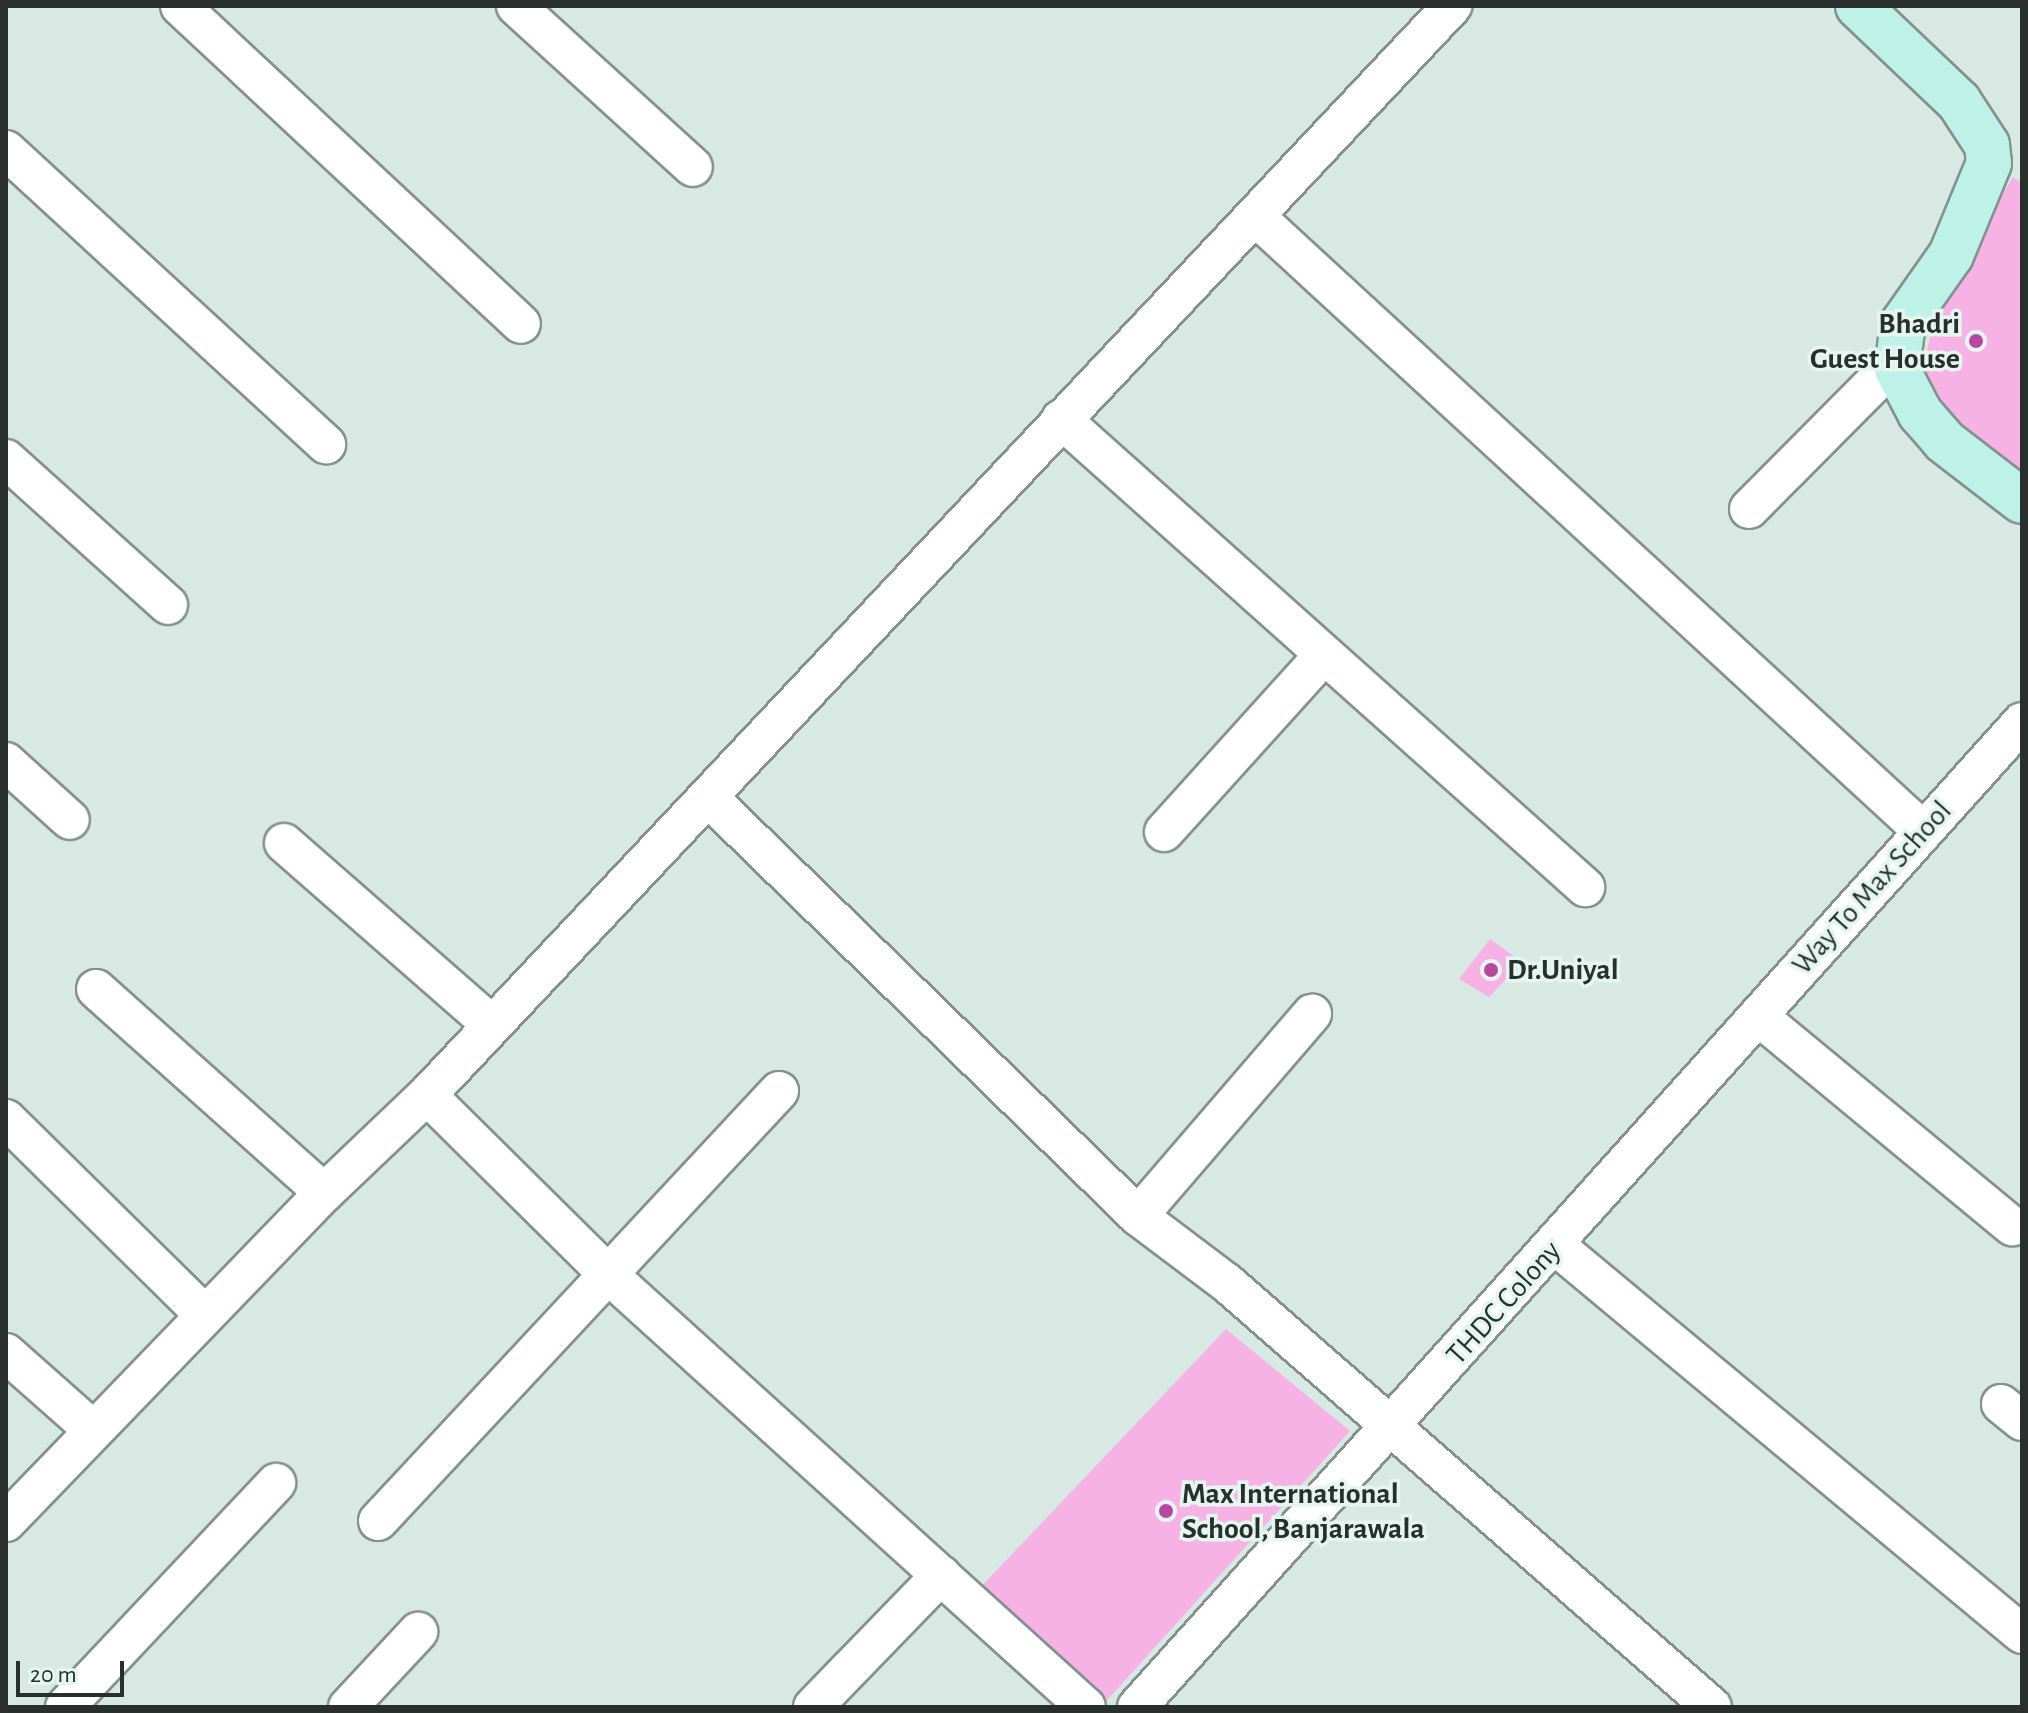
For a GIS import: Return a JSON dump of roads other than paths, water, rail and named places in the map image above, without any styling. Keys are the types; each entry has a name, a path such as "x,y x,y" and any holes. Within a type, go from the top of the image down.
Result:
{"street":[{"path":"180,6 521,324"},
{"path":"516,6 693,167"},
{"path":"6,1522 324,1193 427,1095 1452,6"},
{"path":"1858,6 1959,102 1987,145 1989,163 1951,255 1903,323 1897,360 1900,381 1944,441 2022,501"},
{"path":"6,150 326,444"},
{"path":"1256,217 1922,830"},
{"path":"1749,509 1897,360"},
{"path":"1061,419 1585,887"},
{"path":"6,459 168,605"},
{"path":"1164,832 1324,655"},
{"name":"Way To Max School","path":"1723,1053 2022,722"},
{"path":"6,762 70,820"},
{"path":"709,798 1138,1216 1227,1283 1712,1707"},
{"path":"284,843 492,1025"},
{"path":"96,989 324,1193"},
{"path":"1138,1216 1312,1014"},
{"path":"1758,1016 2012,1226"},
{"name":"THDC Colony","path":"1137,1707 1556,1246 1723,1053"},
{"path":"378,1521 610,1276 779,1091"},
{"path":"427,1095 610,1276 1086,1707"},
{"path":"6,1119 205,1315"},
{"path":"1556,1246 2022,1634"},
{"path":"6,1353 93,1430"},
{"path":"65,1707 276,1483"},
{"path":"813,1707 941,1575"},
{"path":"348,1707 418,1632"}],"place":[{"name":"Bhadri Guest House","path":"1976,341"},
{"name":"Dr.Uniyal","path":"1491,970"},
{"name":"Max International School, Banjarawala","path":"1166,1511"}]}
